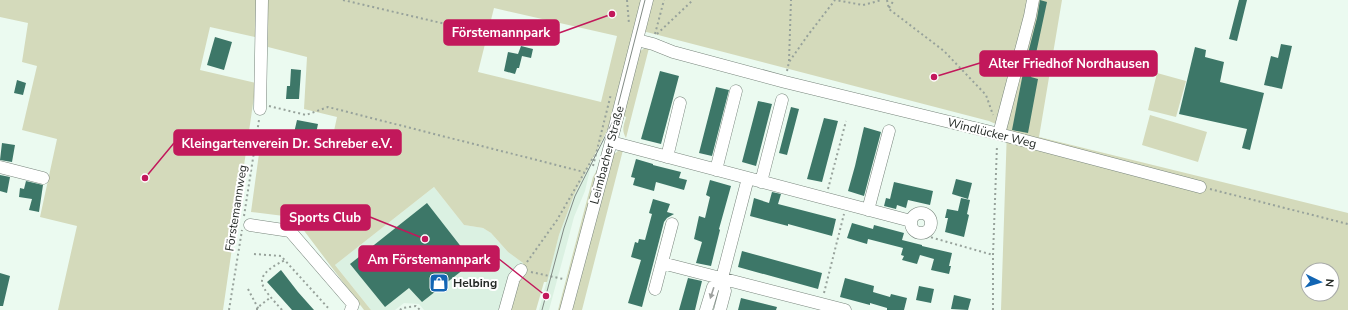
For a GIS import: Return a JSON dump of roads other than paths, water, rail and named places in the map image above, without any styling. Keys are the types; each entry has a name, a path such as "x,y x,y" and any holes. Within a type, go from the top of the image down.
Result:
{"street":[{"path":"260,106 262,0"},
{"name":"Leimbacher Straße","path":"566,310 647,0"},
{"path":"999,134 1033,0"},
{"name":"Windlücker Weg","path":"637,40 653,44 673,52 785,82 999,134 1200,187"},
{"path":"716,170 736,91"},
{"path":"761,182 782,100"},
{"path":"667,157 680,102"},
{"path":"868,210 889,131"},
{"path":"611,142 911,221"},
{"path":"0,167 43,178"},
{"path":"720,310 725,291 722,278 748,178"},
{"path":"919,213 925,214 930,219 929,229 924,232 917,232 912,228 911,221 913,216 919,213"},
{"path":"246,222 290,231 353,304 351,310"},
{"path":"655,289 672,224"},
{"path":"662,263 845,310"},
{"path":"505,310 514,278 521,270"},
{"path":"706,310 713,287 722,278"}],"tram line":[{"path":"542,310 564,228 575,196 615,117 645,0"}],"place":[{"name":"Förstemannpark","path":"612,14"},
{"name":"Alter Friedhof Nordhausen","path":"934,77"},
{"name":"Kleingartenverein Dr. Schreber e.V.","path":"145,178"},
{"name":"Sports Club","path":"425,239"},
{"name":"Helbing","path":"439,283"},
{"name":"Am Förstemannpark","path":"546,296"}]}
